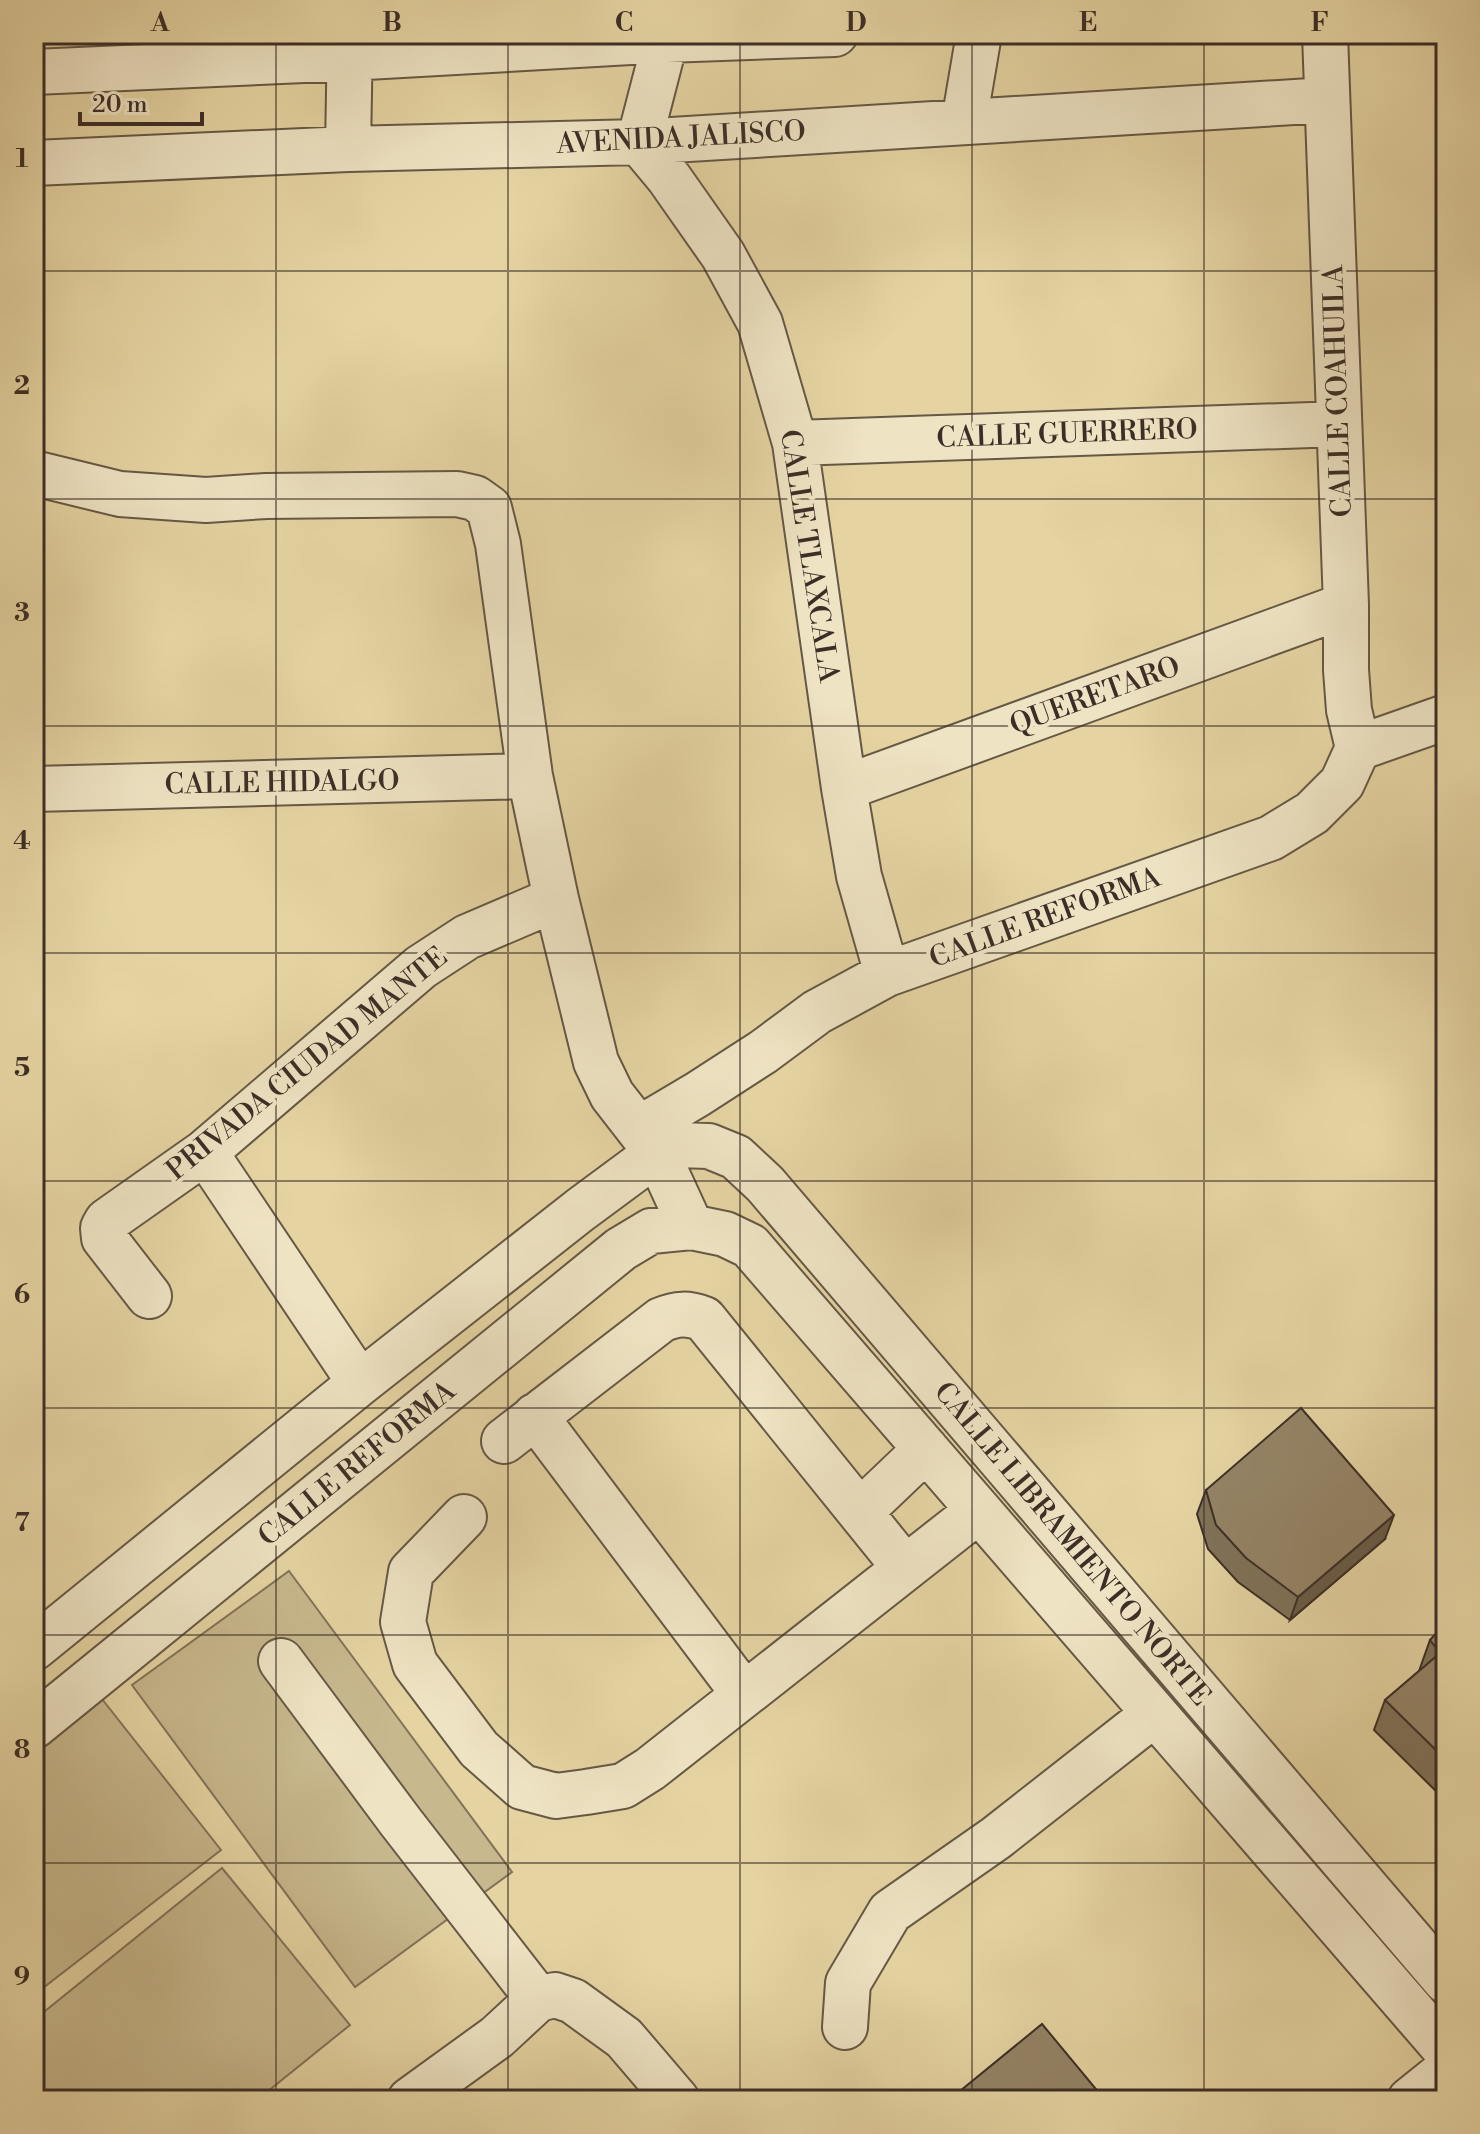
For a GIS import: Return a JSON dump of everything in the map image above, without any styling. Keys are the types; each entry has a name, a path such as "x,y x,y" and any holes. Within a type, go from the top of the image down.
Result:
{"street":[{"path":"34,72 350,46 835,34"},
{"path":"964,122 979,34"},
{"name":"CALLE COAHUILA","path":"1325,34 1346,670 1349,710 1358,748"},
{"path":"639,142 666,37"},
{"path":"348,149 350,46"},
{"name":"AVENIDA JALISCO","path":"34,163 348,149 639,142 1327,100"},
{"name":"CALLE TLAXCALA","path":"639,142 669,178 723,255 760,323 795,443 859,876 887,974"},
{"name":"CALLE GUERRERO","path":"795,443 1339,424"},
{"path":"34,473 120,494 206,500 266,496 457,494 475,498 489,508 498,544 530,776 596,1062 612,1095 657,1142 691,1227"},
{"name":"QUERETARO","path":"844,788 1346,605"},
{"path":"1358,748 1446,717"},
{"name":"CALLE REFORMA","path":"34,1648 360,1383 580,1210 657,1142 698,1094 817,1012 887,974 1271,838 1312,813 1342,783 1358,748"},
{"name":"CALLE HIDALGO","path":"34,789 530,776"},
{"name":"PRIVADA CIUDAD MANTE","path":"149,1296 104,1238 103,1228 107,1221 205,1152 421,967 467,937 556,899"},
{"name":"CALLE LIBRAMIENTO NORTE","path":"657,1142 709,1146 736,1157 765,1184 1430,1949 1446,1981"},
{"path":"205,1152 360,1383"},
{"name":"CALLE REFORMA","path":"34,1726 621,1249 651,1231 691,1227"},
{"name":"CALLE LIBRAMIENTO NORTE","path":"691,1227 725,1234 750,1246 1446,2050"},
{"path":"744,1694 520,1428 661,1320 676,1314 691,1314 704,1319 905,1568"},
{"path":"860,1512 926,1449"},
{"path":"464,1517 411,1572 403,1622 415,1664 479,1749 522,1787 556,1796 623,1786 650,1769 978,1511"},
{"path":"34,1605 78,1613"},
{"path":"281,1661 538,1999"},
{"path":"845,2027 848,1983 890,1912 996,1838 1154,1714"},
{"path":"410,2100 497,2037 538,1999 555,1995 573,2001 624,2038 677,2100"},
{"path":"1410,2100 1446,2071"}],"shaded area":[{"path":"289,1571 512,1872 355,1987 132,1685"},
{"path":"102,1699 221,1850 34,1995 34,1751"},
{"path":"222,1868 350,2025 257,2100 34,2100 34,2020"}],"building":[{"path":"1301,1408 1394,1515 1298,1597 1246,1558 1216,1525 1206,1490"},
{"path":"1446,1623 1446,1760 1385,1700 1440,1653 1430,1640"},
{"path":"1042,2024 1105,2100 949,2100"}]}
